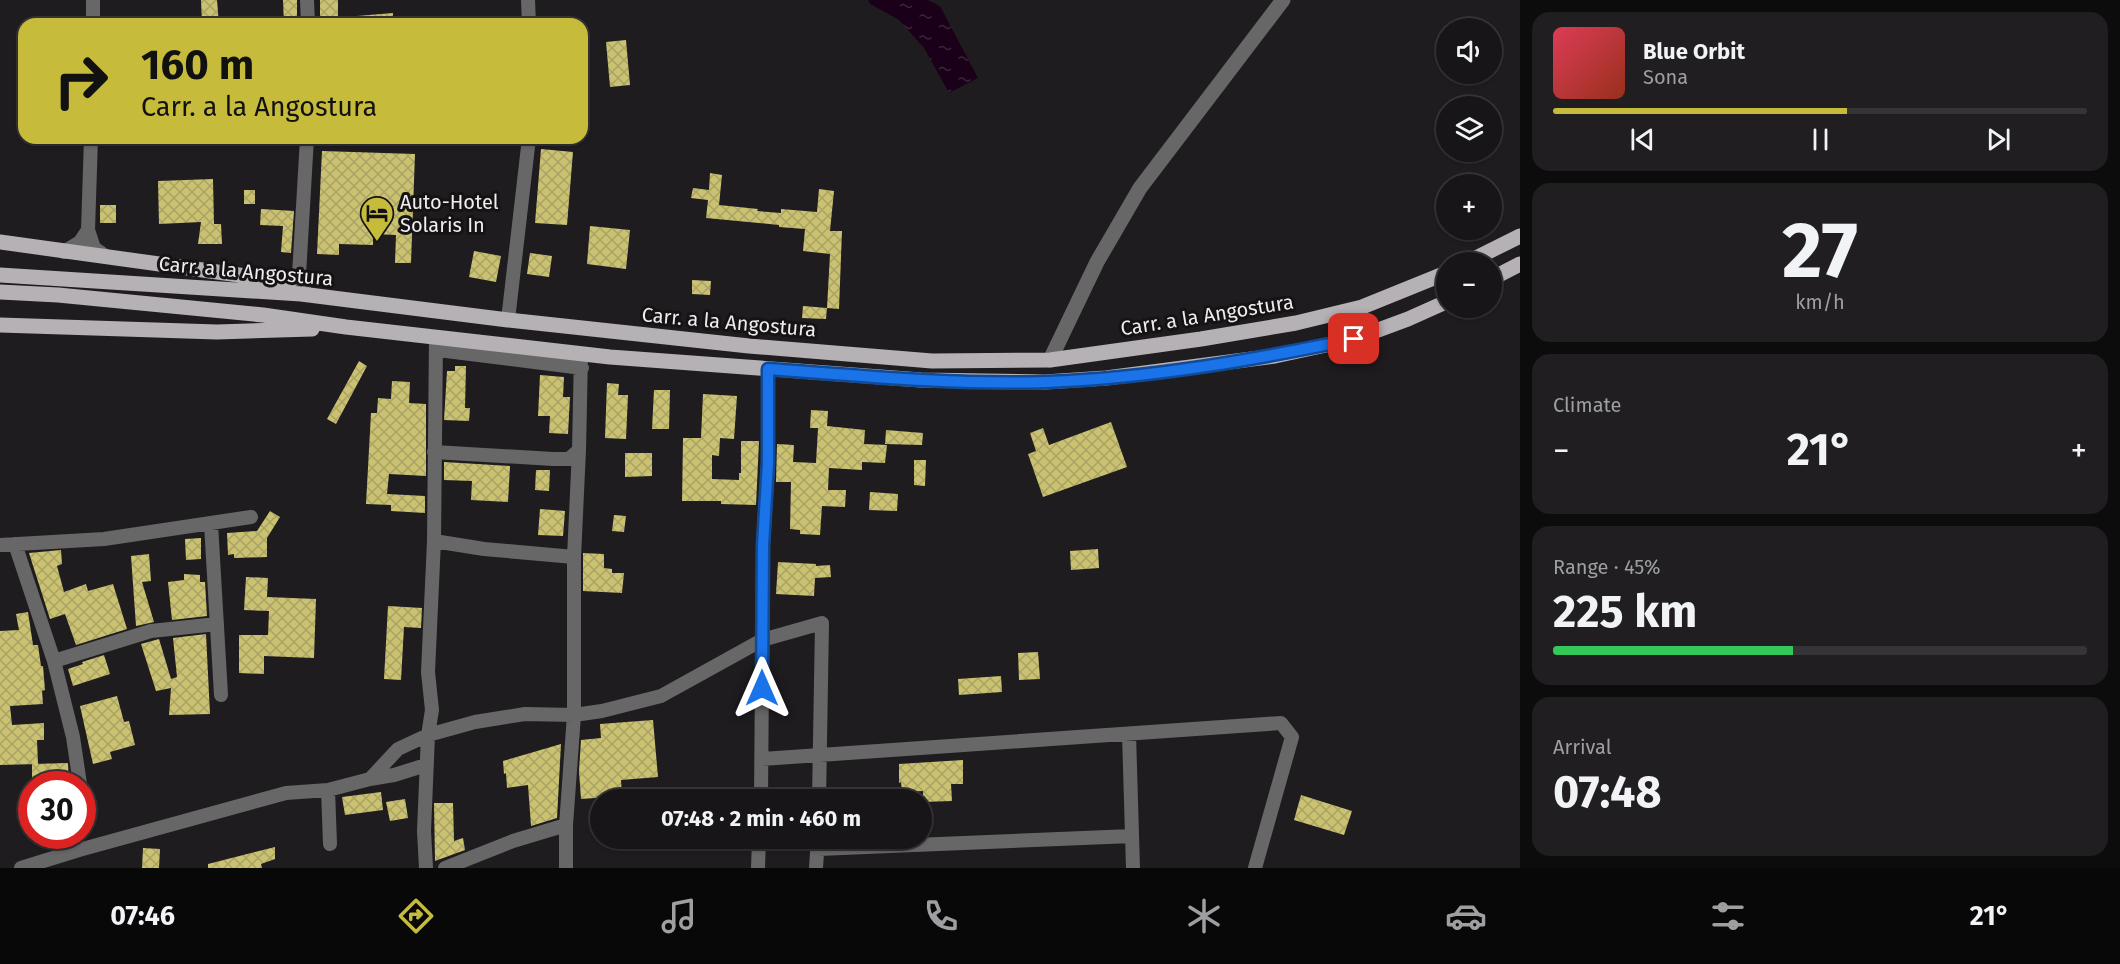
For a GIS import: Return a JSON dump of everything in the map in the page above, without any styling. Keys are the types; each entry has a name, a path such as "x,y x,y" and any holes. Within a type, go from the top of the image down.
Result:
{"main road":[{"path":"1488,252 1520,236"},
{"path":"0,242 261,278 304,295"},
{"path":"1502,273 1520,264"},
{"name":"Carr. a la Angostura","path":"0,275 304,295 749,346 932,361 1050,360 1201,339 1296,323 1362,307 1436,277"},
{"path":"0,292 58,295 240,313 346,327 437,344 582,361 768,369 921,380 1045,382 1106,378 1275,356 1354,339 1436,306"},
{"path":"0,326 217,332 346,327"}],"street":[{"path":"93,0 93,18"},
{"path":"307,0 308,18"},
{"path":"528,0 529,18"},
{"path":"1050,360 1097,262 1140,188 1283,0"},
{"path":"91,144 88,230 94,248 107,257"},
{"path":"304,295 299,275 307,144"},
{"path":"508,320 528,144"},
{"path":"64,252 80,242 88,230"},
{"path":"426,868 424,831 426,765 432,710 428,672 434,541 437,344"},
{"path":"566,868 566,825 574,715 574,557 582,361"},
{"path":"761,789 763,545 768,463 768,369"},
{"path":"434,452 568,459 579,450"},
{"path":"0,545 104,539 251,517"},
{"path":"211,524 221,695"},
{"path":"434,541 484,549 574,557"},
{"path":"15,544 54,661 73,737 78,771"},
{"path":"370,779 398,749 428,735 475,722 525,714 574,715 602,711 661,696 762,640 822,623 819,789"},
{"path":"54,661 151,631 217,624"},
{"path":"762,759 1281,723 1292,737 1256,868"},
{"path":"1129,734 1133,868"},
{"path":"96,839 286,793 328,790 426,765"},
{"path":"328,790 330,844"},
{"path":"445,868 513,841 566,825"},
{"path":"932,841 1132,836"},
{"path":"21,868 66,849"},
{"path":"758,868 759,849"},
{"path":"816,868 818,849"}],"water":[{"path":"868,0 928,0 940,6 978,78 949,93 924,48 899,20 870,4"}],"building":[{"path":"201,0 217,0 218,18 202,18"},
{"path":"283,0 297,0 297,18 284,18"},
{"path":"320,0 338,0 338,18 320,18"},
{"path":"393,13 393,18 357,18 357,16"},
{"path":"626,40 630,85 610,87 606,42"},
{"path":"541,149 573,152 567,225 535,223"},
{"path":"322,151 415,154 411,263 395,263 396,235 373,234 373,245 339,244 339,255 317,254"},
{"path":"710,173 722,175 719,205 758,209 757,211 781,213 781,209 817,212 819,189 834,191 830,231 842,231 839,309 827,308 830,254 803,251 805,229 706,218 708,200 691,198 693,188 709,190"},
{"path":"213,179 214,224 221,224 222,244 198,244 201,222 159,224 158,181"},
{"path":"244,190 255,190 255,204 244,204"},
{"path":"100,205 116,205 116,223 100,223"},
{"path":"261,209 294,211 291,253 281,252 283,226 260,225"},
{"path":"590,226 630,230 626,269 587,264"},
{"path":"474,251 501,256 496,282 469,277"},
{"path":"530,253 552,256 549,277 527,274"},
{"path":"692,280 711,281 710,295 692,294"},
{"path":"803,306 827,308 826,319 802,318"},
{"path":"359,361 367,366 336,424 327,419"},
{"path":"455,366 466,366 465,408 470,408 469,421 444,420 447,371 455,371"},
{"path":"540,375 564,377 563,397 570,397 568,434 549,433 550,416 538,416"},
{"path":"392,381 410,382 409,403 426,404 426,476 389,474 387,494 425,496 425,513 391,511 391,505 366,504 371,413 377,413 378,398 391,399"},
{"path":"607,383 619,384 618,395 628,395 626,439 605,438"},
{"path":"654,390 670,390 669,429 652,429"},
{"path":"703,394 737,396 734,439 720,438 719,456 712,455 712,479 739,480 741,441 759,441 756,505 721,504 721,501 682,501 683,438 701,438"},
{"path":"811,410 828,411 827,426 865,430 864,444 887,445 885,463 862,462 862,470 829,468 828,490 846,490 845,507 822,506 820,535 800,534 800,530 790,529 791,482 776,482 777,444 794,445 793,462 816,463 818,428 810,428"},
{"path":"1111,422 1127,467 1043,497 1028,454 1036,451 1030,433 1043,428 1049,445"},
{"path":"886,430 923,433 922,445 885,444"},
{"path":"625,453 652,453 652,476 625,477"},
{"path":"914,460 926,460 925,486 914,485"},
{"path":"444,462 510,466 508,502 471,500 472,481 444,480"},
{"path":"536,470 550,470 549,491 535,490"},
{"path":"870,492 898,494 897,511 869,510"},
{"path":"540,509 565,511 563,536 538,535"},
{"path":"270,511 280,517 267,538 267,557 234,558 234,554 228,555 227,533 257,531"},
{"path":"614,515 626,516 624,532 612,531"},
{"path":"201,538 201,559 186,560 185,539"},
{"path":"1098,549 1099,568 1071,570 1070,551"},
{"path":"61,550 62,564 57,566 64,592 86,584 88,591 113,584 127,629 76,645 65,614 50,619 29,553"},
{"path":"583,553 604,554 604,568 612,569 612,573 624,573 622,593 583,591"},
{"path":"149,554 151,581 142,582 154,622 136,626 131,556"},
{"path":"778,562 816,564 816,566 830,565 831,577 815,578 814,596 776,594"},
{"path":"184,574 200,575 200,582 205,582 207,616 172,620 168,582 184,580"},
{"path":"246,577 268,578 267,597 316,599 314,658 264,656 264,674 239,673 239,635 268,635 269,611 244,610"},
{"path":"388,606 422,608 421,628 404,627 401,680 384,679"},
{"path":"28,612 33,645 38,645 41,666 43,666 45,690 42,691 43,704 10,706 12,725 44,723 44,740 37,740 38,764 0,765 0,631 19,630 16,614"},
{"path":"206,634 210,714 169,715 171,688 156,691 141,644 159,639 171,679 177,677 173,638"},
{"path":"1038,652 1040,679 1019,680 1018,653"},
{"path":"104,655 110,674 73,686 68,669"},
{"path":"1001,676 1002,692 959,695 958,679"},
{"path":"117,696 124,722 129,721 135,745 110,752 112,759 93,764 80,706"},
{"path":"653,720 658,777 621,780 622,789 590,789 590,798 581,799 579,771 581,740 601,738 600,724"},
{"path":"561,744 557,818 531,826 528,785 507,788 503,761"},
{"path":"963,760 963,784 951,784 952,801 932,802 932,789 902,789 901,782 899,783 899,764"},
{"path":"68,763 68,771 32,771 32,764"},
{"path":"381,792 383,810 345,815 342,797"},
{"path":"1301,795 1352,811 1344,835 1294,820"},
{"path":"405,799 408,818 390,821 386,802"},
{"path":"434,803 453,803 454,841 463,838 465,850 435,861"},
{"path":"275,847 275,859 261,864 262,868 208,868 208,864"},
{"path":"143,848 160,849 159,868 142,868"}],"place":[{"name":"Auto-Hotel Solaris In","path":"377,242"}],"route":[{"path":"762,688 768,369 921,380 1045,382 1106,378 1275,356 1354,339"}]}
